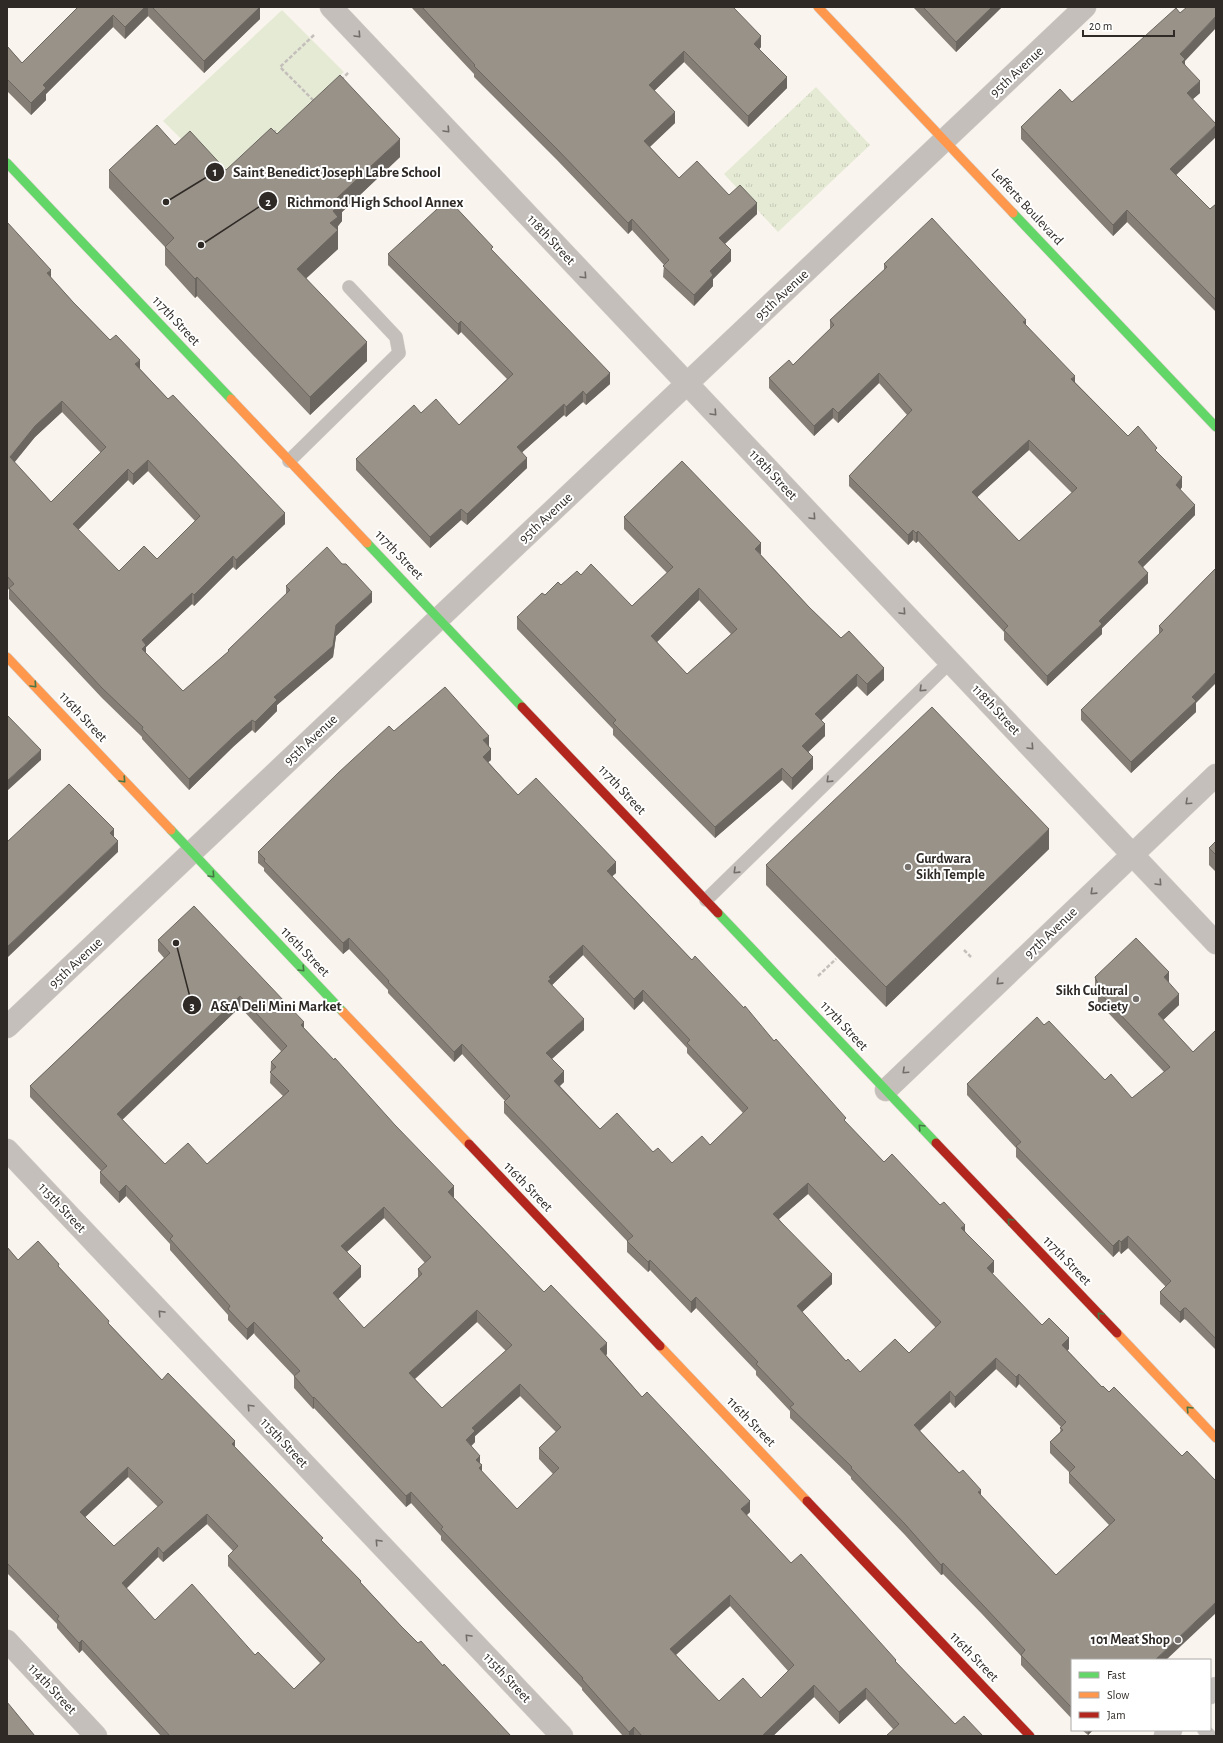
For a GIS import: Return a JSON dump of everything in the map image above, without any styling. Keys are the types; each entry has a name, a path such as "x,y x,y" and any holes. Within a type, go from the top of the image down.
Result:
{"street":[{"name":"118th Street","path":"331,7 687,385 1216,942"},
{"name":"Lefferts Boulevard","path":"818,7 1216,427"},
{"name":"95th Avenue","path":"7,1027 1085,7"},
{"name":"117th Street","path":"7,163 1216,1438"},
{"name":"116th Street","path":"7,657 1030,1736"},
{"name":"97th Avenue","path":"886,1090 1216,775"},
{"name":"115th Street","path":"7,1150 562,1736"},
{"name":"114th Street","path":"7,1641 96,1736"}],"lane":[{"path":"289,461 399,353 396,337 349,287"},
{"path":"706,900 950,662"}],"path":[{"path":"314,35 280,67 316,104 322,99"},
{"path":"337,84 349,72"},
{"path":"269,136 275,131 282,136"},
{"path":"964,950 971,957"},
{"path":"818,976 836,959"}],"green space":[{"path":"282,10 344,72 225,182 163,121"},
{"path":"816,87 870,145 778,232 724,174"}],"building":[{"path":"78,7 145,7 125,27 113,15 43,85 46,88 31,103 7,79 7,46 22,63"},
{"path":"152,7 260,7 204,61"},
{"path":"422,7 733,7 761,36 754,44 787,77 748,116 684,51 649,85 675,112 644,141 679,178 697,161 729,195 740,185 757,203 719,238 731,250 710,271 713,275 694,295 663,266 669,260 632,219 628,223 474,66 475,65"},
{"path":"923,7 992,7 956,42"},
{"path":"1187,7 1216,7 1216,16 1180,54 1185,59 1182,62 1200,81 1187,93 1216,125 1170,169 1210,209 1216,204 1216,300 1127,210 1113,225 1021,127 1060,89 1072,102 1176,8 1180,13"},
{"path":"340,75 400,139 337,198 342,203 333,211 338,217 330,223 338,230 297,269 367,342 310,397 197,277 195,279 165,247 174,238 109,170 157,125 175,145 190,131 226,170 271,128 277,134"},
{"path":"448,199 493,247 491,249 610,373 586,395 583,391 566,407 564,404 517,447 527,458 467,514 461,509 430,537 356,459 414,405 421,413 436,399 459,425 513,374 461,321 458,324 388,254"},
{"path":"932,218 1026,320 1023,322 1075,376 1071,379 1128,436 1138,426 1157,448 1155,450 1182,477 1176,485 1195,505 1138,562 1148,573 1099,621 1102,624 1047,676 1004,630 1008,626 918,531 916,533 913,530 908,535 849,476 912,410 879,373 838,413 833,408 814,426 769,378 789,360 793,365 834,325 830,320 887,267 884,264","holes":["1029,440 1077,488 1019,541 972,492"]},
{"path":"7,222 51,270 47,273 73,302 110,340 116,335 140,360 135,364 168,399 173,395 285,513 236,560 233,556 194,595 192,593 142,640 146,645 142,649 183,691 229,651 228,650 290,590 286,586 327,547 342,564 346,564 372,592 336,625 333,646 274,697 277,700 255,722 252,720 189,779 142,729 143,727 102,688 9,588 14,584 7,576","holes":["62,401 106,447 51,502 10,457 35,426","148,460 200,516 157,559 144,546 119,571 73,524 128,469 133,474"]},
{"path":"682,461 761,543 755,549 809,607 841,638 849,631 884,668 867,684 857,674 815,714 825,724 802,746 813,757 792,778 782,768 715,827 613,723 616,720 517,617 542,593 545,595 558,582 561,585 577,571 581,575 591,564 632,606 673,567 624,517","holes":["699,588 737,629 687,674 651,636"]},
{"path":"1216,568 1216,672 1192,697 1196,701 1131,762 1081,710 1163,630 1159,626"},
{"path":"445,687 489,736 483,740 491,749 483,757 518,795 536,778 616,862 607,871 692,960 695,956 744,1008 745,1006 774,1041 776,1039 846,1118 844,1120 884,1162 892,1154 940,1205 944,1202 965,1225 961,1228 994,1261 987,1268 1042,1325 1049,1318 1069,1338 1062,1345 1102,1387 1103,1386 1109,1392 1114,1387 1182,1456 1187,1451 1216,1481 1216,1602 1156,1659 1071,1659 1071,1707 1021,1655 1025,1650 982,1604 943,1563 941,1565 905,1524 851,1468 852,1467 790,1407 794,1404 756,1364 758,1362 696,1297 691,1302 650,1260 648,1262 627,1241 633,1236 504,1102 510,1096 462,1044 454,1052 349,938 343,943 264,861 265,859 258,852 338,773 389,726 394,731","holes":["583,945 634,999 643,990 690,1040 687,1043 748,1108 710,1145 702,1136 672,1163 658,1148 653,1152 617,1113 600,1129 554,1081 564,1071 546,1053 584,1019 548,981 551,979 549,977","808,1183 941,1322 909,1353 895,1339 860,1372 848,1359 846,1361 797,1306 832,1274 773,1214","996,1358 1016,1377 1019,1374 1066,1422 1060,1428 1063,1430 1050,1442 1075,1467 1069,1473 1115,1520 1056,1575 978,1492 981,1490 963,1470 959,1473 914,1425 950,1391 955,1397"]},
{"name":"Gurdwara Sikh Temple","path":"932,707 1049,829 886,987 766,865"},
{"path":"7,715 41,750 7,781"},
{"path":"69,784 114,829 110,833 118,841 7,947 7,842"},
{"path":"1216,841 1216,855 1209,848"},
{"path":"194,906 304,1022 301,1025 334,1060 335,1058 395,1125 454,1186 448,1192 544,1292 551,1285 607,1343 600,1349 642,1397 647,1392 750,1501 741,1509 791,1563 801,1554 896,1660 895,1661 955,1724 964,1716 983,1736 886,1736 899,1724 866,1688 839,1712 814,1685 762,1736 642,1736 634,1727 629,1732 582,1679 583,1678 441,1529 443,1527 411,1492 406,1496 314,1397 313,1398 294,1376 300,1371 255,1323 254,1322 247,1329 228,1309 230,1306 170,1239 173,1236 126,1185 119,1192 100,1172 107,1166 30,1086 170,953 158,940","holes":["240,996 287,1046 271,1062 276,1067 270,1072 289,1091 207,1164 188,1143 165,1164 117,1114","384,1207 431,1257 418,1269 422,1274 364,1328 333,1293 361,1266 341,1246","477,1310 512,1345 442,1408 409,1373","520,1384 561,1427 539,1448 559,1468 517,1509 479,1468 482,1465 476,1460 480,1456 466,1440 475,1431 472,1428","730,1595 794,1665 761,1698 743,1678 719,1701 670,1649"]},
{"path":"1136,938 1169,972 1164,977 1179,994 1158,1014 1193,1052 1216,1030 1216,1339 1186,1308 1180,1312 1160,1292 1171,1281 1128,1236 1121,1242 1119,1240 1113,1246 1016,1146 1021,1142 967,1084 1037,1017 1044,1025 1049,1021 1105,1080 1111,1074 1132,1098 1170,1067 1098,991 1098,984 1095,977"},
{"path":"38,1241 59,1264 58,1266 109,1321 108,1323 162,1380 168,1373 235,1441 232,1444 323,1538 321,1540 361,1581 360,1582 401,1626 418,1643 421,1641 443,1666 444,1664 511,1736 170,1736 82,1640 79,1643 57,1619 59,1616 7,1563 7,1247 18,1260","holes":["128,1467 163,1502 114,1546 80,1512","207,1514 238,1546 228,1556 325,1659 294,1689 258,1652 255,1655 192,1584 155,1620 122,1583 158,1547 163,1553"]},
{"path":"7,1702 35,1736 7,1736"}],"traffic: fast":[{"path":"7,163 231,399"},
{"path":"1013,213 1216,427"},
{"path":"367,543 522,707"},
{"path":"171,830 343,1012"},
{"path":"718,913 936,1143"}],"traffic: slow":[{"path":"818,7 1013,213"},
{"path":"231,399 367,543"},
{"path":"7,657 171,830"},
{"path":"343,1012 469,1144"},
{"path":"1117,1333 1216,1438"},
{"path":"660,1346 807,1501"}],"traffic: jam":[{"path":"522,707 718,913"},
{"path":"936,1143 1117,1333"},
{"path":"469,1144 660,1346"},
{"path":"807,1501 1030,1736"}],"place":[{"name":"Saint Benedict Joseph Labre School","path":"166,202"},
{"name":"Richmond High School Annex","path":"201,245"},
{"name":"Gurdwara Sikh Temple","path":"908,867"},
{"name":"A&A Deli Mini Market","path":"176,943"},
{"name":"Sikh Cultural Society","path":"1136,999"},
{"name":"101 Meat Shop","path":"1178,1640"}]}
